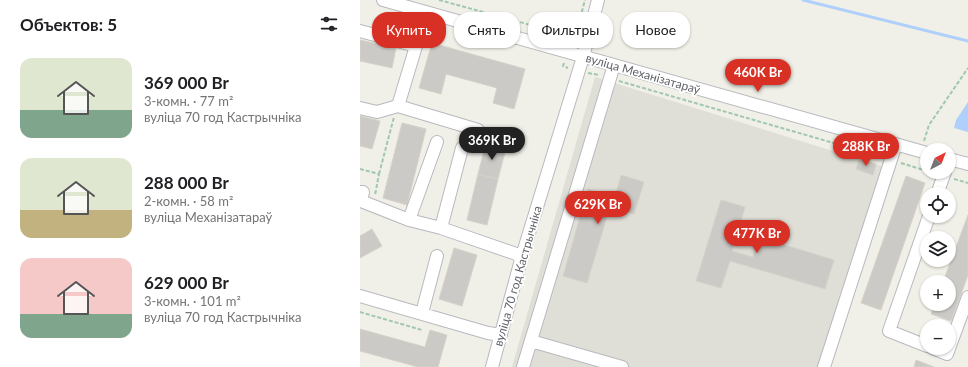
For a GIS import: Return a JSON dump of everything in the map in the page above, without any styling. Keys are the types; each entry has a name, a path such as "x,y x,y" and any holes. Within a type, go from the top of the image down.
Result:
{"street":[{"name":"вуліца Механізатараў","path":"383,0 423,12"},
{"name":"вуліца 70 год Кастрычніка","path":"492,367 522,256 583,57 598,0"},
{"name":"вуліца Механізатараў","path":"446,19 920,151"},
{"path":"360,31 372,34"},
{"path":"398,106 415,48"},
{"path":"523,367 614,65"},
{"path":"360,108 377,112 398,106 478,130"},
{"path":"409,220 437,142"},
{"path":"824,367 896,144"},
{"path":"441,228 462,148"},
{"path":"956,161 968,164"},
{"path":"360,192 363,192 361,201 409,220 441,228 522,256"},
{"path":"920,343 888,331 927,223"},
{"path":"422,313 437,256"},
{"path":"360,296 488,333 501,335"},
{"path":"956,331 968,297"},
{"path":"531,340 622,367"}],"path":[{"path":"582,12 585,0"},
{"path":"926,143 929,125 968,68"},
{"path":"590,73 920,168"},
{"path":"378,200 375,196 379,174 398,106"},
{"path":"916,167 920,160"},
{"path":"360,169 379,174"},
{"path":"360,312 422,330"}],"shaded area":[{"path":"595,77 891,169 826,367 512,367"}],"water":[{"path":"968,102 968,132 954,128 956,120"}],"building":[{"path":"360,40 372,43 372,48 396,48 392,68 360,61"},
{"path":"446,47 525,69 514,109 493,103 497,88 446,74 441,94 419,88 431,48"},
{"path":"360,116 380,121 372,149 360,146"},
{"path":"402,123 426,129 407,205 383,198"},
{"path":"486,143 506,148 498,179 478,174"},
{"path":"859,159 876,164 873,175 856,169"},
{"path":"478,174 498,179 487,225 467,220"},
{"path":"621,175 644,182 634,214 610,207 587,283 563,276 588,189 615,197"},
{"path":"906,176 925,183 924,187 920,187 920,197 881,310 861,303"},
{"path":"721,200 745,207 732,251 753,257 759,237 834,260 825,289 730,261 721,288 696,281"},
{"path":"968,215 968,275 956,307 956,275 946,275 949,267 956,267 956,247"},
{"path":"372,229 382,246 360,258 360,236"},
{"path":"454,248 477,255 462,306 439,299"},
{"path":"932,311 955,311 952,319 945,319 931,314"},
{"path":"360,329 425,347 430,330 447,335 438,367 418,367 360,351"},
{"path":"916,360 934,367 914,367"}],"waterway":[{"path":"803,0 968,41"}]}
